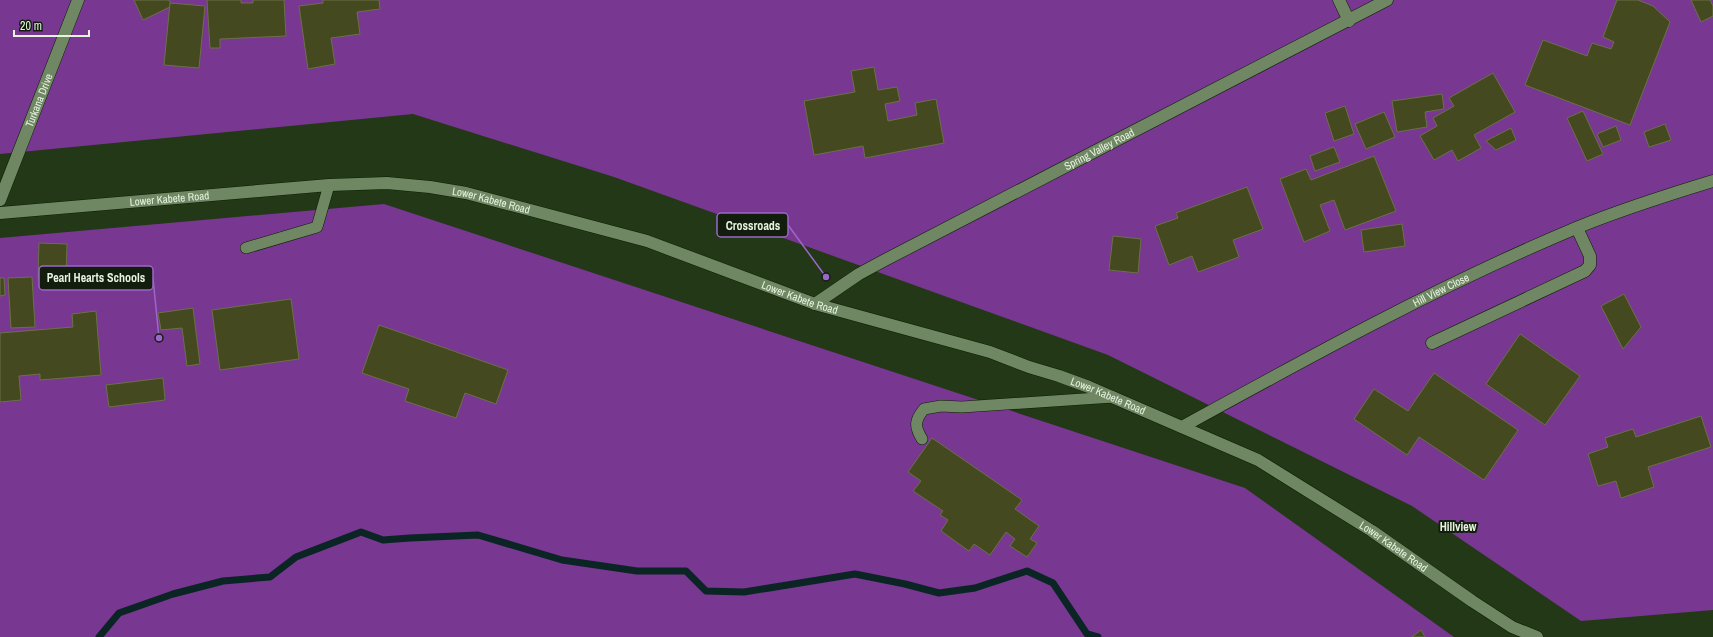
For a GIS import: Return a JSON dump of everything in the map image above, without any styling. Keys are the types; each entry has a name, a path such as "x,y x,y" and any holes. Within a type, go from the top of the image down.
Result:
{"street":[{"name":"Turkana Drive","path":"0,200 78,0"},
{"path":"1339,0 1349,20"},
{"name":"Spring Valley Road","path":"815,304 859,274 885,260 1387,0"},
{"name":"Hill View Close","path":"1182,427 1365,327 1470,275 1576,228 1676,192 1713,181"},
{"name":"Lower Kabete Road","path":"0,213 329,184 387,183 430,187 466,193 647,241 815,304 990,352 1029,367 1059,376 1113,397 1258,460 1372,531 1512,627 1537,637"},
{"path":"1432,343 1585,271 1590,265 1590,256 1576,228"}],"lane":[{"path":"246,248 317,227 329,184"},
{"path":"922,439 916,430 917,418 924,408 941,406 962,407 1113,397"}],"shaded area":[{"path":"0,0 1713,0 1713,610 1581,621 1412,506 1108,355 614,177 413,114 0,154"},
{"path":"384,204 1245,488 1454,637 0,637 0,238"}],"building":[{"path":"134,0 169,0 172,6 143,20"},
{"path":"207,0 241,0 241,3 253,3 253,0 284,0 286,36 220,39 220,48 210,48"},
{"path":"323,0 379,0 380,9 357,12 360,34 331,38 335,64 308,69 299,6 323,3"},
{"path":"1617,0 1638,0 1653,6 1670,22 1630,125 1525,85 1543,40 1587,56 1592,43 1611,49 1614,42 1603,37"},
{"path":"1691,0 1710,0 1713,6 1713,16 1701,22"},
{"path":"170,3 205,6 199,68 164,65"},
{"path":"874,67 878,90 897,87 900,101 885,104 888,121 917,115 915,103 936,99 944,143 865,158 863,146 814,155 804,101 855,92 851,71"},
{"path":"1493,73 1515,112 1474,135 1481,148 1458,161 1452,150 1434,160 1420,136 1437,126 1433,118 1454,106 1449,98"},
{"path":"1442,94 1444,109 1425,112 1427,127 1397,132 1392,101"},
{"path":"1345,106 1354,134 1334,141 1325,113"},
{"path":"1583,111 1603,154 1587,161 1567,118"},
{"path":"1384,112 1395,137 1366,149 1355,124"},
{"path":"1665,124 1671,140 1649,147 1644,132"},
{"path":"1616,126 1621,140 1603,147 1597,134"},
{"path":"1511,128 1516,140 1496,150 1486,141"},
{"path":"1334,147 1340,162 1315,171 1310,156"},
{"path":"1374,156 1396,211 1345,230 1334,200 1320,205 1330,231 1304,242 1280,179 1306,169 1311,180"},
{"path":"1247,187 1263,229 1233,240 1239,257 1198,272 1192,256 1169,265 1155,226 1178,218 1176,213"},
{"path":"1402,224 1405,246 1364,252 1361,230"},
{"path":"1113,236 1141,239 1138,273 1109,270"},
{"path":"39,243 67,244 66,280 38,279"},
{"path":"32,277 35,327 11,328 8,278"},
{"path":"0,278 4,278 5,295 0,296"},
{"path":"1624,294 1641,327 1623,349 1601,306"},
{"path":"291,299 299,359 220,370 212,310"},
{"path":"193,308 200,364 187,366 182,328 161,330 158,313"},
{"path":"96,311 101,375 40,380 40,374 19,376 21,400 0,402 0,333 73,327 72,314"},
{"path":"379,325 508,370 496,404 465,393 456,418 405,401 409,389 362,373"},
{"path":"1520,334 1580,376 1545,425 1486,384"},
{"path":"1434,373 1518,430 1484,480 1419,437 1407,455 1354,419 1374,389 1408,411"},
{"path":"163,378 165,400 109,407 106,385"},
{"path":"1701,416 1711,447 1648,467 1654,487 1621,498 1616,481 1598,486 1588,454 1608,447 1605,438 1633,429 1636,437"},
{"path":"932,438 1022,500 1015,509 1039,526 1030,539 1037,543 1027,557 1010,546 1015,539 1006,532 990,555 974,544 969,551 941,531 948,520 940,515 943,511 913,491 921,481 908,472"},
{"path":"1421,630 1425,637 1412,637"}],"waterway":[{"path":"99,637 119,613 173,594 223,581 270,577 296,557 361,532 383,540 478,535 562,560 637,571 686,571 706,591 744,592 855,574 905,584 939,593 975,588 1027,571 1053,583 1087,634 1098,637"}],"place":[{"name":"Crossroads","path":"826,277"},
{"name":"Pearl Hearts Schools","path":"159,338"}],"district":[{"name":"Hillview","path":"1458,527"}]}
